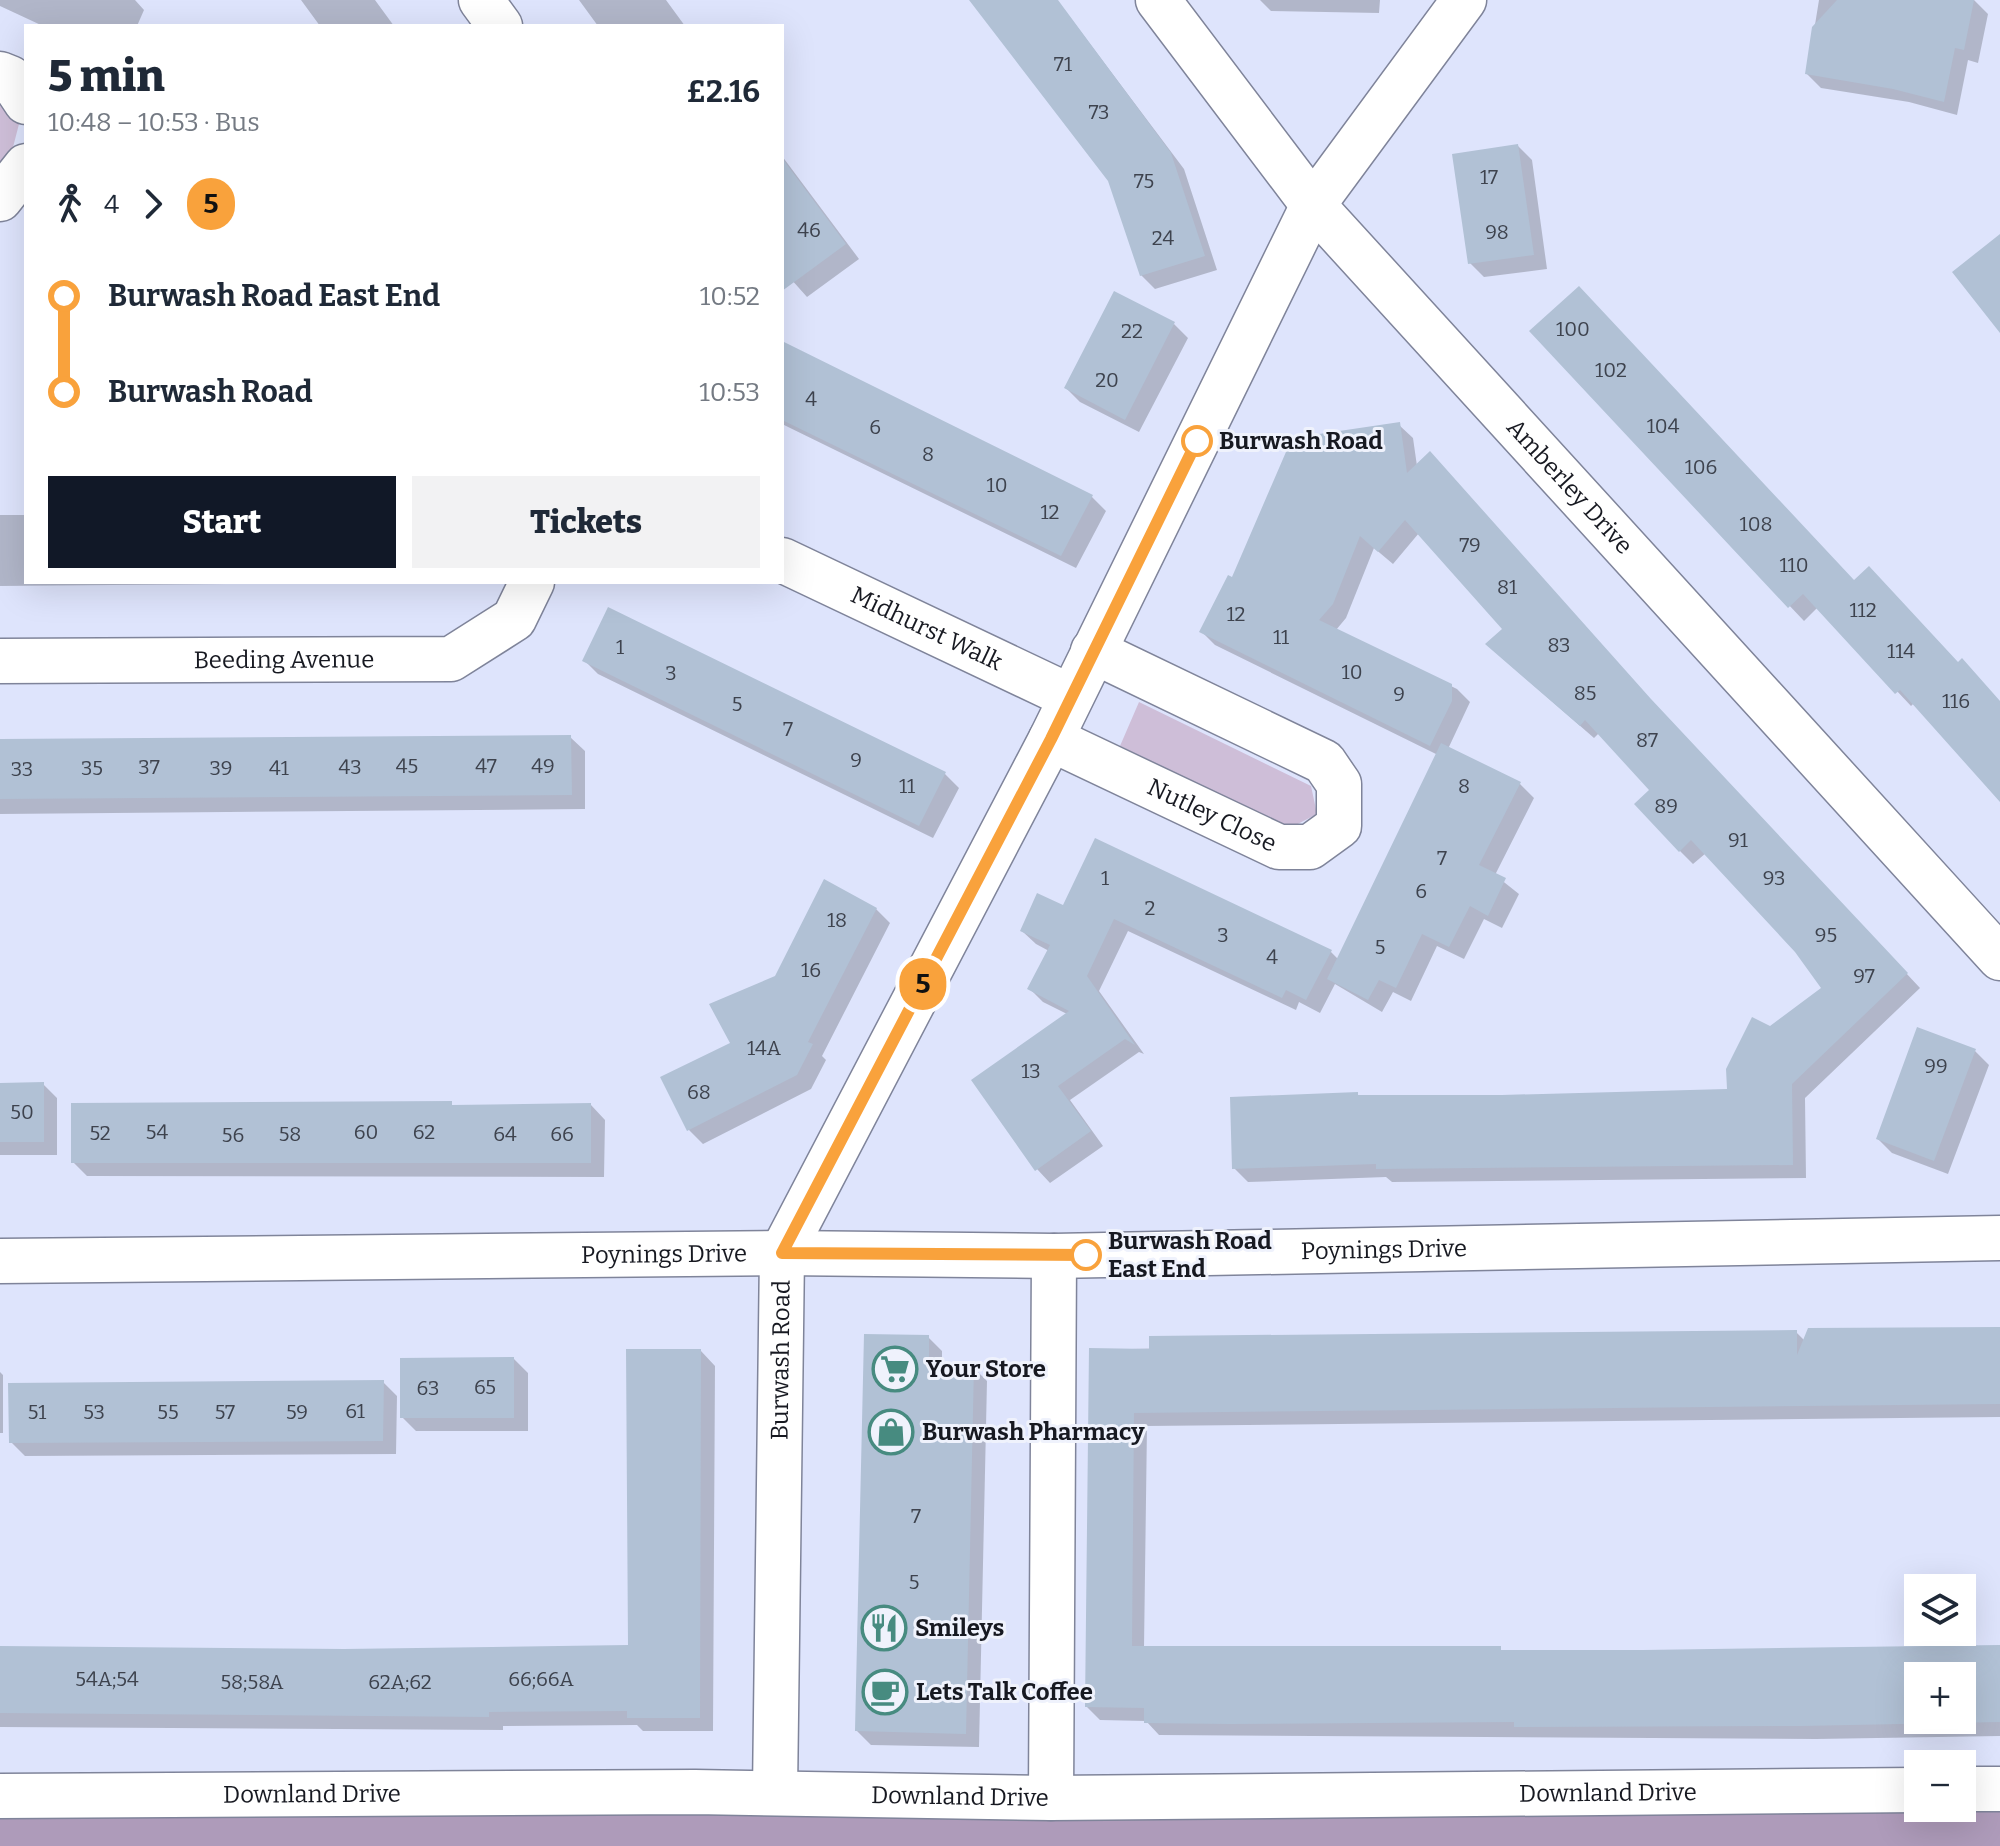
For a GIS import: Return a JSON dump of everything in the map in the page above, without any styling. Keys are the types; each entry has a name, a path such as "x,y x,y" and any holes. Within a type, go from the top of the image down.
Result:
{"street":[{"path":"481,0 499,24"},
{"name":"Amberley Drive","path":"1158,0 1313,205 2000,958"},
{"name":"Burwash Road","path":"775,1792 782,1253 1051,739 1313,205 1464,0"},
{"path":"0,74 10,78 24,99"},
{"path":"0,199 24,169"},
{"name":"Midhurst Walk","path":"784,561 1071,697"},
{"name":"Beeding Avenue","path":"0,661 451,659 514,619 531,584"},
{"name":"Nutley Close","path":"1051,739 1279,847 1310,847 1339,826 1339,784 1324,762 1093,651"},
{"name":"Poynings Drive","path":"0,1261 782,1253 1054,1256 2000,1238"},
{"path":"1051,1798 1054,1256"},
{"path":"1976,1789 2000,1789"},
{"name":"Downland Drive","path":"0,1796 775,1792 1051,1798 1904,1790"}],"shaded area":[{"path":"0,92 19,124 11,155 0,174"},
{"path":"1139,702 1311,786 1317,814 1290,828 1120,746"},
{"path":"2000,1769 2000,1846 0,1846 0,1807 1904,1808 1904,1822 1976,1822 1976,1794"}],"building":[{"path":"969,0 1058,0 1171,153 1205,256 1140,276 1108,181"},
{"path":"1837,0 1974,0 1964,50 1955,48 1944,102 1893,89 1805,74 1812,27"},
{"path":"1518,144 1534,255 1468,264 1452,154"},
{"path":"784,161 846,244 784,290"},
{"path":"2000,234 2000,333 1952,272"},
{"path":"1579,286 1854,580 1869,566 1958,662 1962,658 2000,701 2000,802 1900,690 1895,694 1803,594 1788,608 1529,331"},
{"path":"1114,291 1175,322 1125,420 1064,388"},
{"path":"784,342 1093,495 1061,556 784,421"},
{"path":"1400,422 1407,473 1430,451 1651,699 1908,973 1792,1084 1793,1165 1376,1169 1376,1164 1232,1169 1230,1097 1358,1092 1358,1095 1502,1095 1727,1089 1726,1069 1752,1017 1770,1026 1821,988 1795,952 1691,840 1679,852 1634,804 1649,790 1585,720 1580,726 1485,644 1502,629 1405,520 1378,552 1360,536 1333,604 1319,620 1452,684 1452,701 1430,746 1199,632 1228,575 1232,577 1292,438"},
{"path":"608,607 946,772 919,826 582,661"},
{"path":"571,735 572,795 0,799 0,739"},
{"path":"1441,743 1521,782 1479,865 1506,878 1488,916 1470,906 1449,947 1422,934 1396,988 1379,980 1368,1000 1327,979"},
{"path":"1095,838 1332,950 1306,1000 1286,990 1282,998 1114,919 1087,976 1135,1045 1125,1039 1058,1086 1091,1131 1035,1171 971,1080 1069,1011 1027,989 1050,945 1020,931 1037,893 1063,905"},
{"path":"824,879 877,908 808,1042 813,1044 797,1075 687,1131 660,1077 730,1043 709,1004 775,976"},
{"path":"1917,1027 1976,1049 1934,1161 1876,1139"},
{"path":"44,1082 44,1142 0,1142 0,1083"},
{"path":"452,1101 452,1105 591,1103 591,1163 71,1163 71,1103"},
{"path":"2000,1327 2000,1404 1134,1413 1132,1646 1501,1646 1501,1650 1643,1650 2000,1645 2000,1722 1976,1722 1976,1662 1904,1662 1904,1724 1514,1727 1514,1722 1144,1723 1144,1708 1085,1707 1089,1348 1149,1349 1149,1336 1797,1330 1797,1355 1808,1328"},
{"path":"864,1334 929,1335 929,1364 974,1365 966,1734 855,1731"},
{"path":"626,1349 701,1349 700,1718 627,1718 627,1711 489,1712 489,1717 0,1713 0,1646 344,1649 628,1645"},
{"path":"514,1357 514,1418 400,1418 400,1358"},
{"path":"384,1380 383,1441 9,1443 8,1383"}],"bus line":[{"name":"5","path":"1086,1255 782,1253 1051,739 1197,441"}],"place":[{"name":"Burwash Road","path":"1197,441"},
{"name":"Burwash Road East End","path":"1086,1255"},
{"name":"Your Store","path":"895,1369"},
{"name":"Burwash Pharmacy","path":"891,1432"},
{"name":"Smileys","path":"884,1628"},
{"name":"Lets Talk Coffee","path":"885,1692"}]}
